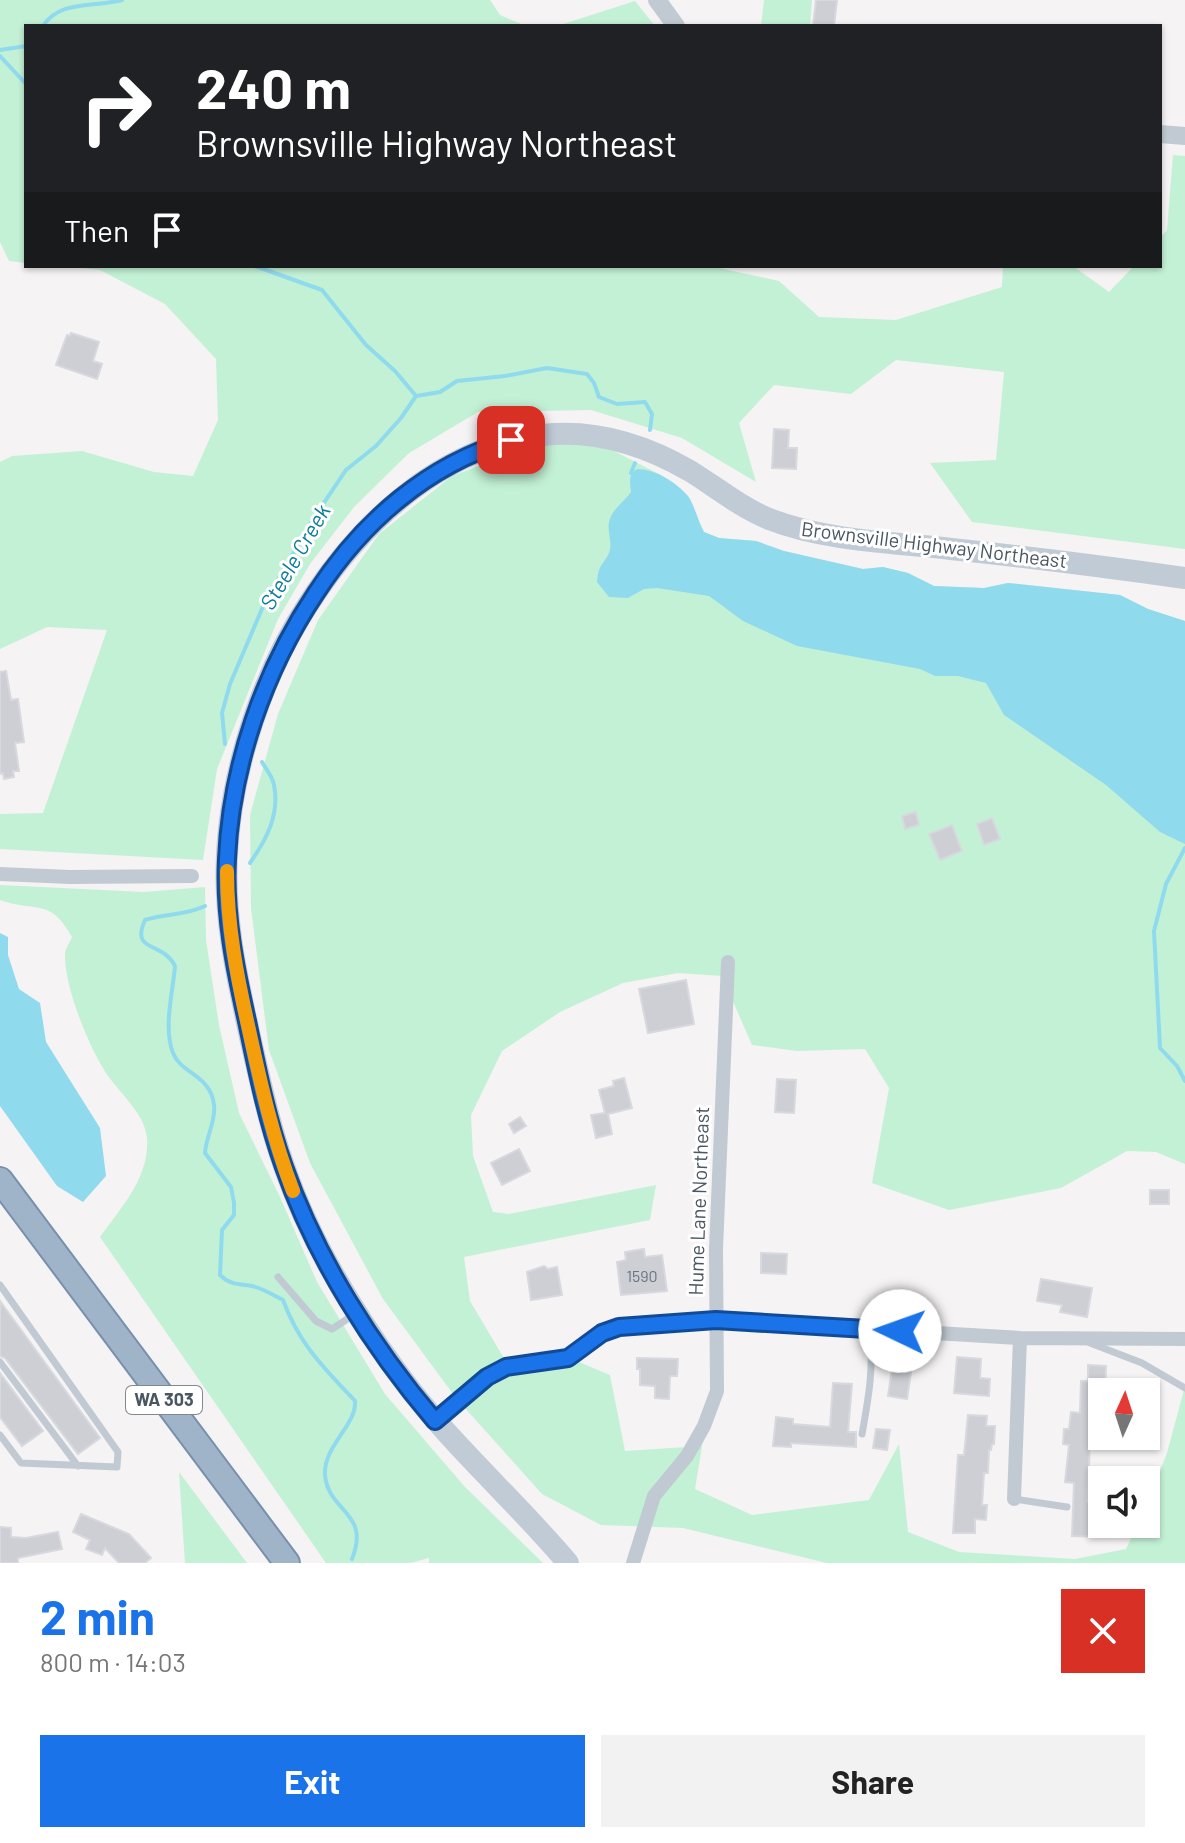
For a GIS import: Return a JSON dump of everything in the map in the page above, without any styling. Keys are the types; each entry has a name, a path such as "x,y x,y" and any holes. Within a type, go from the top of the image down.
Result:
{"highway":[{"name":"WA 303","path":"0,1180 287,1563"}],"main road":[{"name":"Brownsville Highway Northeast","path":"568,1563 435,1421 397,1372 357,1313 295,1196 275,1138 234,957 227,897 227,861 230,821 246,749 273,669 297,623 347,549 384,512 432,476 492,446 547,435 593,435 647,449 689,471 750,510 804,530 1185,578"}],"street":[{"path":"657,0 675,24"},
{"path":"1162,134 1185,136"},
{"path":"0,874 192,876"},
{"name":"Hume Lane Northeast","path":"633,1563 654,1496 687,1456 704,1426 717,1391 716,1249 728,962"},
{"path":"435,1421 487,1377 506,1367 568,1358 602,1333 619,1327 716,1320 1020,1338 1185,1339"},
{"path":"1014,1499 1020,1338"}],"lane":[{"path":"278,1277 316,1321 332,1329 357,1313"},
{"path":"0,1285 118,1452 117,1467 21,1463 1,1439"},
{"path":"862,1434 867,1406 869,1329"},
{"path":"1077,1339 1142,1363 1185,1388"},
{"path":"0,1362 78,1466"},
{"path":"1014,1499 1067,1507"}],"green space":[{"path":"0,0 490,0 500,15 521,24 24,24 24,263 9,261 0,242"},
{"path":"764,0 812,0 810,24 761,24"},
{"path":"635,1 653,24 563,24"},
{"path":"1173,155 1185,156 1185,549 972,522 930,463 996,460 1004,372 896,360 851,394 774,385 739,423 756,482 682,438 591,410 478,412 409,453 354,507 310,564 278,619 217,769 203,860 0,849 0,814 43,813 107,630 47,627 0,649 0,462 12,456 82,451 154,472 193,476 218,420 216,359 165,304 100,270 80,268 719,268 779,281 819,317 896,320 1002,287 1003,268 1076,268 1109,292 1132,268 1162,268 1162,236 1167,230"},
{"path":"544,441 586,443 610,449 661,475 689,497 704,532 719,538 756,541 784,551 863,569 883,567 908,573 934,586 984,588 1008,583 1120,595 1148,609 1185,621 1185,1164 1156,1152 1127,1151 1061,1188 949,1210 872,1183 889,1088 865,1049 797,1051 752,1045 722,976 678,973 623,983 560,1012 502,1051 471,1115 473,1156 493,1212 509,1214 656,1185 650,1220 464,1257 470,1301 505,1360 574,1360 610,1375 625,1451 687,1447 706,1422 695,1489 752,1515 869,1500 899,1444 908,1532 959,1552 1075,1559 1126,1549 1131,1538 1160,1538 1160,1471 1185,1386 1185,1563 827,1563 683,1528 601,1525 542,1494 456,1398 383,1299 310,1163 269,1050 251,908 250,815 278,714 318,620 379,534 452,476"},
{"path":"0,885 144,892 205,887 206,940 219,1025 239,1113 317,1282 385,1394 465,1487 543,1563 429,1563 429,1558 410,1563 326,1563 100,1237 139,1179 147,1152 145,1130 137,1113 101,1065 79,1018 66,968 65,952 72,937 57,916 49,911 0,900"},
{"path":"179,1472 247,1563 185,1563"}],"water":[{"path":"637,469 658,474 678,486 688,496 704,532 719,538 756,541 784,551 863,569 883,567 908,573 934,586 984,588 1008,583 1120,595 1148,609 1185,621 1185,844 1160,832 1106,785 1004,715 986,683 958,676 935,676 920,669 797,646 743,621 709,596 657,588 644,589 628,598 609,597 597,582 610,549 609,522 615,509 631,492 631,476"},
{"path":"0,933 8,937 8,955 19,989 40,1003 46,1042 100,1128 106,1176 83,1202 57,1186 0,1106"}],"building":[{"path":"816,0 837,0 834,24 813,24"},
{"path":"71,333 99,342 93,361 102,364 97,379 56,365 67,335"},
{"path":"774,429 789,430 788,448 797,448 796,469 772,468"},
{"path":"6,671 11,700 18,699 24,742 15,743 19,771 13,771 14,777 4,779 3,773 0,774 0,672"},
{"path":"916,812 919,825 905,829 902,816"},
{"path":"992,818 1000,839 984,845 977,824"},
{"path":"952,825 962,851 940,860 929,834"},
{"path":"686,980 694,1024 648,1033 639,989"},
{"path":"624,1078 632,1108 608,1114 612,1134 596,1138 591,1115 605,1113 599,1090 614,1086 613,1081"},
{"path":"777,1079 796,1080 794,1113 775,1112"},
{"path":"520,1117 526,1126 514,1133 509,1124"},
{"path":"519,1149 530,1171 502,1185 491,1163"},
{"path":"1150,1190 1169,1190 1169,1204 1150,1204"},
{"path":"644,1249 645,1257 662,1255 667,1291 621,1295 617,1262 626,1260 625,1252"},
{"path":"761,1253 787,1254 786,1274 761,1273"},
{"path":"544,1266 548,1269 557,1267 562,1295 531,1300 527,1272"},
{"path":"1041,1279 1092,1288 1087,1317 1060,1312 1062,1305 1037,1301"},
{"path":"0,1301 100,1438 78,1454 5,1358 0,1356"},
{"path":"957,1357 981,1359 980,1378 990,1379 989,1396 954,1393"},
{"path":"637,1358 678,1359 677,1376 670,1376 669,1399 655,1398 655,1386 640,1385"},
{"path":"893,1362 912,1365 907,1399 888,1396"},
{"path":"1088,1365 1106,1366 1106,1378 1088,1378"},
{"path":"0,1373 43,1431 22,1446 0,1417"},
{"path":"1081,1381 1088,1381 1088,1537 1072,1536 1074,1483 1065,1482 1069,1445 1063,1444 1064,1429 1069,1429 1071,1412 1080,1413"},
{"path":"833,1383 852,1384 848,1432 856,1432 856,1447 791,1443 791,1447 773,1446 776,1417 793,1419 793,1424 830,1427"},
{"path":"968,1415 987,1416 986,1426 995,1426 988,1473 984,1473 982,1505 987,1505 986,1520 975,1519 975,1533 953,1533 958,1455 964,1455"},
{"path":"876,1429 890,1430 887,1450 873,1448"},
{"path":"81,1514 129,1534 151,1558 145,1563 119,1563 105,1548 102,1555 86,1549 90,1540 73,1532"},
{"path":"0,1527 11,1528 11,1537 26,1538 58,1532 62,1549 18,1558 18,1563 0,1563"}],"waterway":[{"path":"45,24 67,8 122,0"},
{"path":"0,50 24,46"},
{"path":"0,56 24,82"},
{"path":"261,268 322,290 366,345 395,371 416,396"},
{"path":"416,396 440,392 457,381 547,368 587,374 599,397 617,404 645,402 652,414 650,430"},
{"name":"Steele Creek","path":"225,744 222,713 230,684 264,604 315,516 346,470 376,446 416,396"},
{"path":"631,473 635,463"},
{"name":"Steele Creek","path":"250,863 266,836 275,807 273,782 262,762"},
{"path":"1185,848 1166,884 1154,931 1160,1048 1177,1066 1185,1081"},
{"name":"Steele Creek","path":"205,906 145,920 142,938 170,958 175,966 169,1021 170,1043 177,1060 202,1081 212,1095 214,1117 205,1153 231,1187 234,1203 234,1215 222,1230 220,1275 231,1282 256,1287 283,1300 305,1343 355,1401 351,1419 329,1455 325,1475 333,1497 353,1522 356,1531 352,1559"}],"slow traffic":[{"path":"227,871 231,937 243,1002 275,1138 293,1191"}],"route":[{"path":"511,440 476,453 432,476 399,499 347,549 307,606 273,669 246,749 230,821 227,897 231,937 263,1092 295,1196 357,1313 435,1421 487,1377 506,1367 516,1363 553,1362 568,1358 602,1333 619,1327 716,1320 900,1331"}]}
